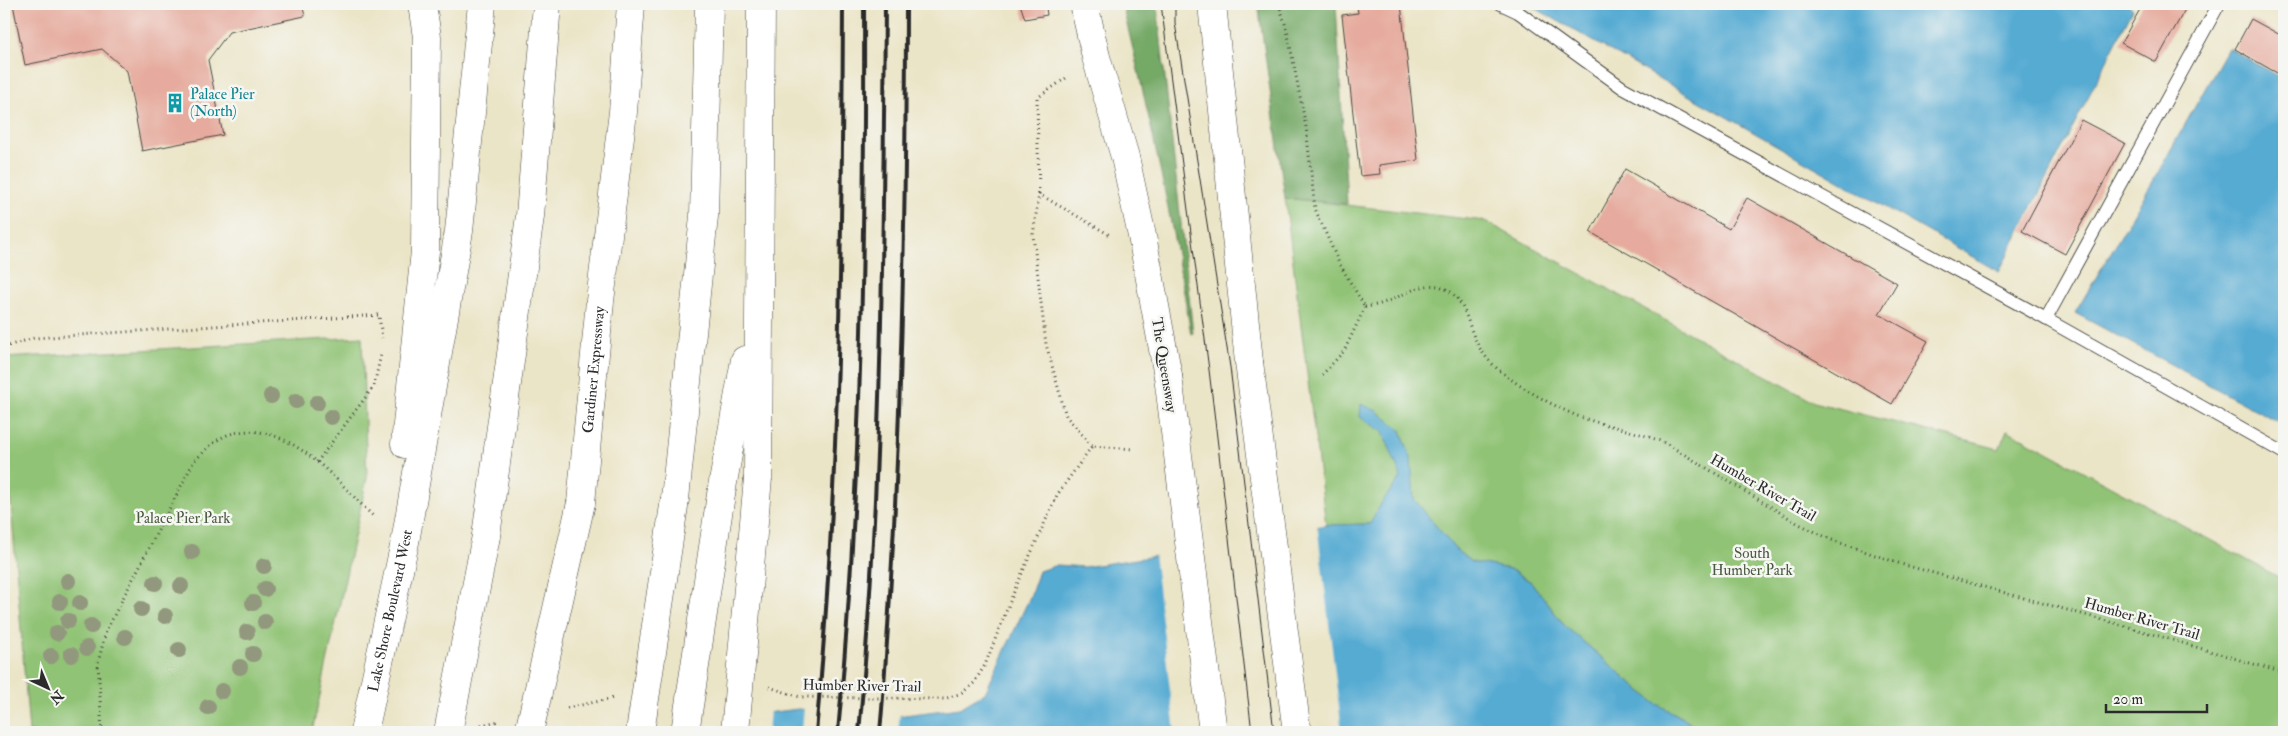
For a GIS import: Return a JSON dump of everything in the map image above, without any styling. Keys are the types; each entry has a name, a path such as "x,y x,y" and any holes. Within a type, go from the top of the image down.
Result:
{"main road":[{"path":"414,489 404,454 425,251 426,37 422,4"},
{"name":"Lake Shore Boulevard West","path":"364,732 405,542 459,231 482,4"},
{"path":"448,732 486,536 530,216 547,4"},
{"name":"Gardiner Expressway","path":"529,732 581,503 600,302 623,112 631,4"},
{"path":"640,732 675,499 704,216 709,4"},
{"path":"735,732 758,478 757,290 761,4"},
{"name":"The Queensway","path":"1084,4 1096,57 1125,157 1168,376 1213,732"},
{"path":"1212,4 1249,362 1297,732"},
{"path":"685,732 722,488 757,290"}],"lane":[{"path":"1501,4 1518,12 1623,88 2046,319 2284,453"},
{"path":"2046,319 2220,4"}],"path":[{"path":"1279,4 1287,30 1306,126 1315,209 1339,263 1365,307 1344,351 1322,375"},
{"path":"1096,57 1037,98 1039,194 1033,235 1046,344 1066,416 1092,446 1134,449"},
{"path":"1039,194 1114,238 1142,236"},
{"name":"Humber River Trail","path":"1365,307 1383,303 1430,285 1445,288 1468,315 1476,342 1488,361 1505,376 1561,408 1580,416 1647,434 1667,444 1791,519 1832,540 1901,564 2125,626 2284,673"},
{"path":"4,347 34,338 379,315 383,343"},
{"path":"318,462 374,386 381,352"},
{"path":"102,732 98,663 106,631 194,461 211,444 233,433 256,430 285,439 318,462 373,516"},
{"name":"Humber River Trail","path":"766,686 800,697 944,699 962,693 974,683 985,664 1057,495 1092,446"},
{"path":"561,709 619,697"},
{"path":"475,726 504,720"}],"green space":[{"path":"1122,4 1157,4 1193,333 1191,334 1160,168"},
{"path":"1258,4 1270,4 1272,6 1272,4 1336,4 1347,204 1285,198"},
{"name":"South Humber Park","path":"1285,198 1485,221 1814,402 1999,449 2007,430 2284,580 2284,732 1702,732 1687,720 1655,703 1565,626 1531,582 1510,569 1471,562 1456,550 1370,524 1326,525"},
{"name":"Palace Pier Park","path":"362,337 367,478 312,732 29,732 4,414 4,358"}],"water":[{"path":"1528,4 2125,4 2133,9 1999,272"},
{"path":"2228,48 2284,79 2284,425 2075,313 2152,183"},
{"path":"1361,404 1377,411 1401,430 1411,458 1414,499 1456,550 1471,562 1510,569 1531,582 1565,626 1655,703 1687,720 1702,732 620,732 798,709 897,716 960,708 985,693 1030,597 1039,571 1057,565 1084,567 1209,548 1326,525 1370,524 1382,502 1401,477 1383,432 1360,417"}],"pier":[{"path":"1317,524 1342,732 1175,732 1154,553"},
{"path":"804,707 900,713 898,732 802,732"},
{"path":"770,710 768,732 619,732 620,730 677,721"}],"building":[{"name":"Palace Pier (North)","path":"13,4 302,4 305,16 229,32 208,60 223,135 142,151 127,71 102,49 25,65"},
{"path":"1020,4 1048,4 1046,8 1047,15 1025,19"},
{"path":"1401,4 1418,160 1379,165 1380,174 1360,176 1342,15 1358,13 1357,6"},
{"path":"2143,4 2188,4 2156,62 2121,43"},
{"path":"2251,19 2284,37 2284,77 2235,49"},
{"path":"2081,120 2125,143 2065,254 2022,231"},
{"path":"1625,169 1729,229 1747,198 1897,283 1879,314 1928,341 1892,404 1590,232"}],"tram line":[{"path":"1161,4 1209,370 1252,732"},
{"path":"1175,4 1175,23 1230,367 1274,732"}],"railway":[{"path":"816,732 830,550 838,368 843,4"},
{"path":"838,732 846,641 857,459 864,186 864,4"},
{"path":"859,732 867,641 877,460 882,277 885,4"},
{"path":"880,732 895,506 900,381 905,192 906,4"}],"place":[{"name":"Palace Pier (North)","path":"175,103"}]}
